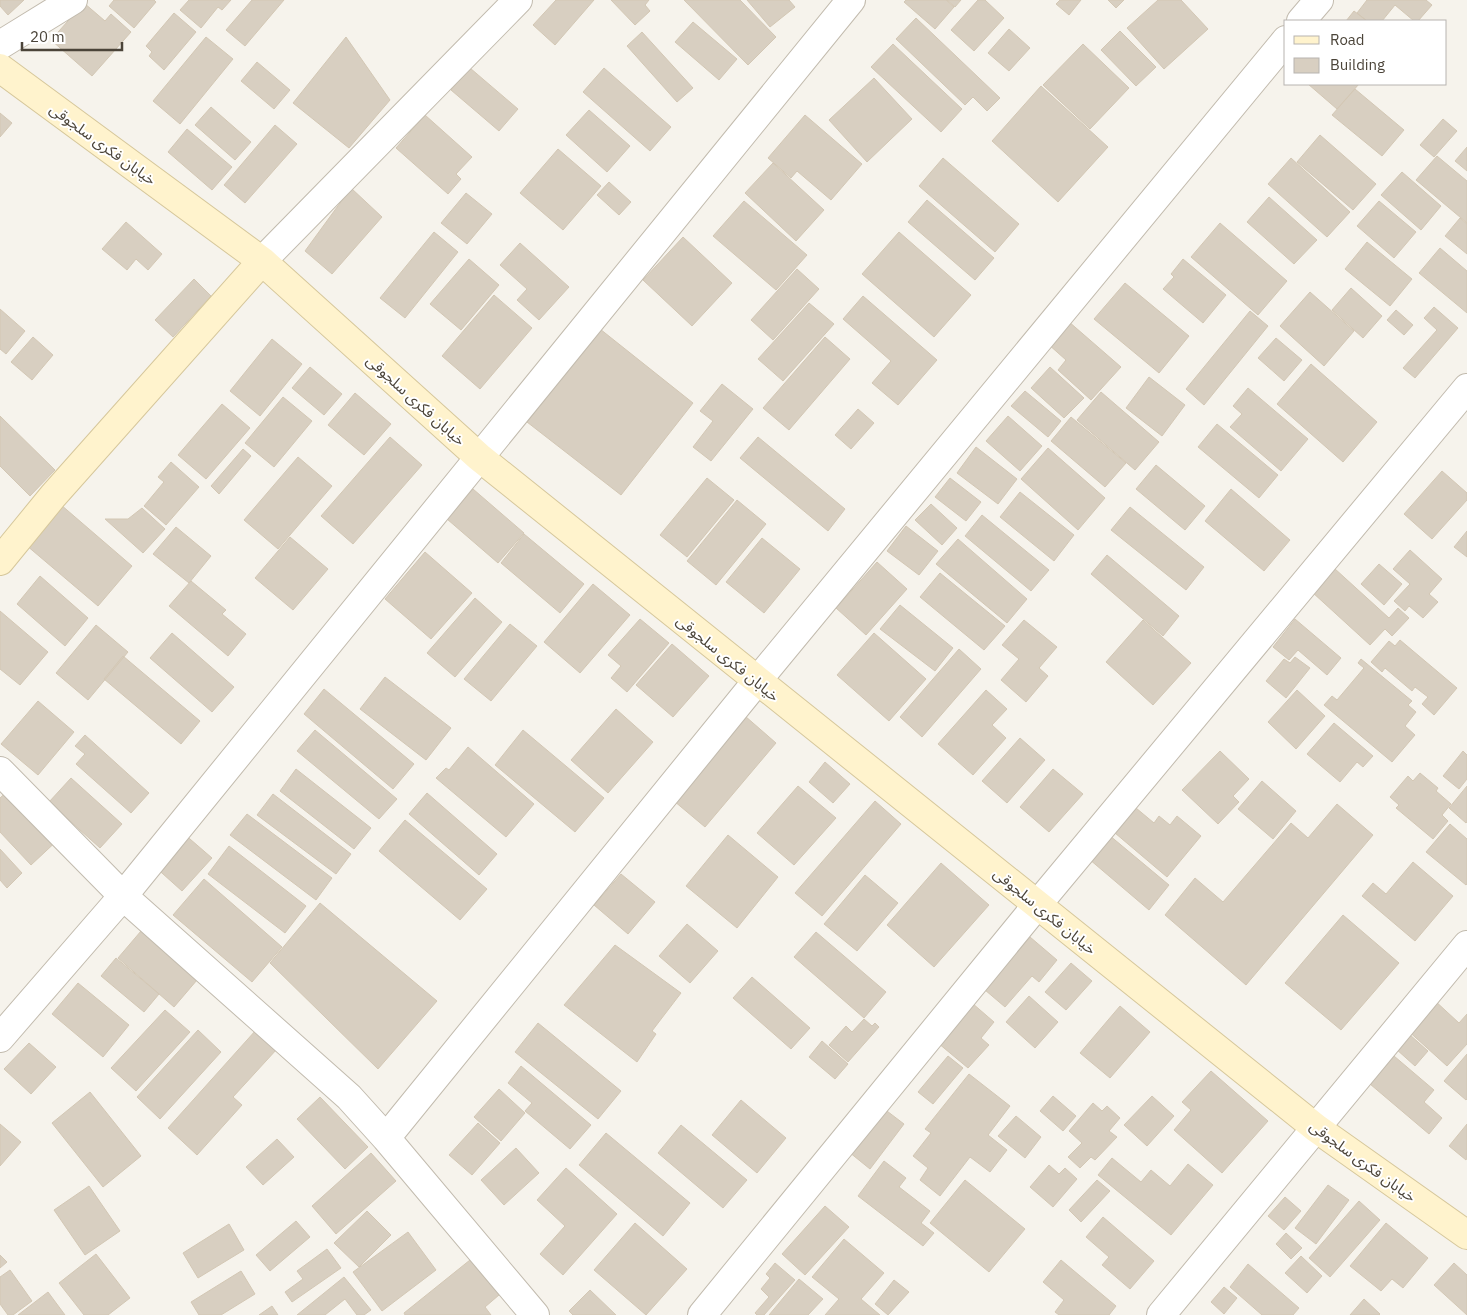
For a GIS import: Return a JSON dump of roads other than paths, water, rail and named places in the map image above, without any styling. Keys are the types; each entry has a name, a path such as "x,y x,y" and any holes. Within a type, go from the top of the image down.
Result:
{"street":[{"path":"0,45 73,0"},
{"path":"0,561 53,496 262,261 518,0"},
{"path":"0,1038 123,896 851,0"},
{"path":"1302,20 1318,0"},
{"path":"386,1138 757,681 1284,42"},
{"name":"خیابان فکری سلجوقی","path":"0,68 262,261 479,457 1316,1128 1467,1235"},
{"path":"702,1315 1037,905 1467,388"},
{"path":"0,771 123,896 349,1097 386,1138 535,1315"},
{"path":"1161,1315 1467,945"}]}
